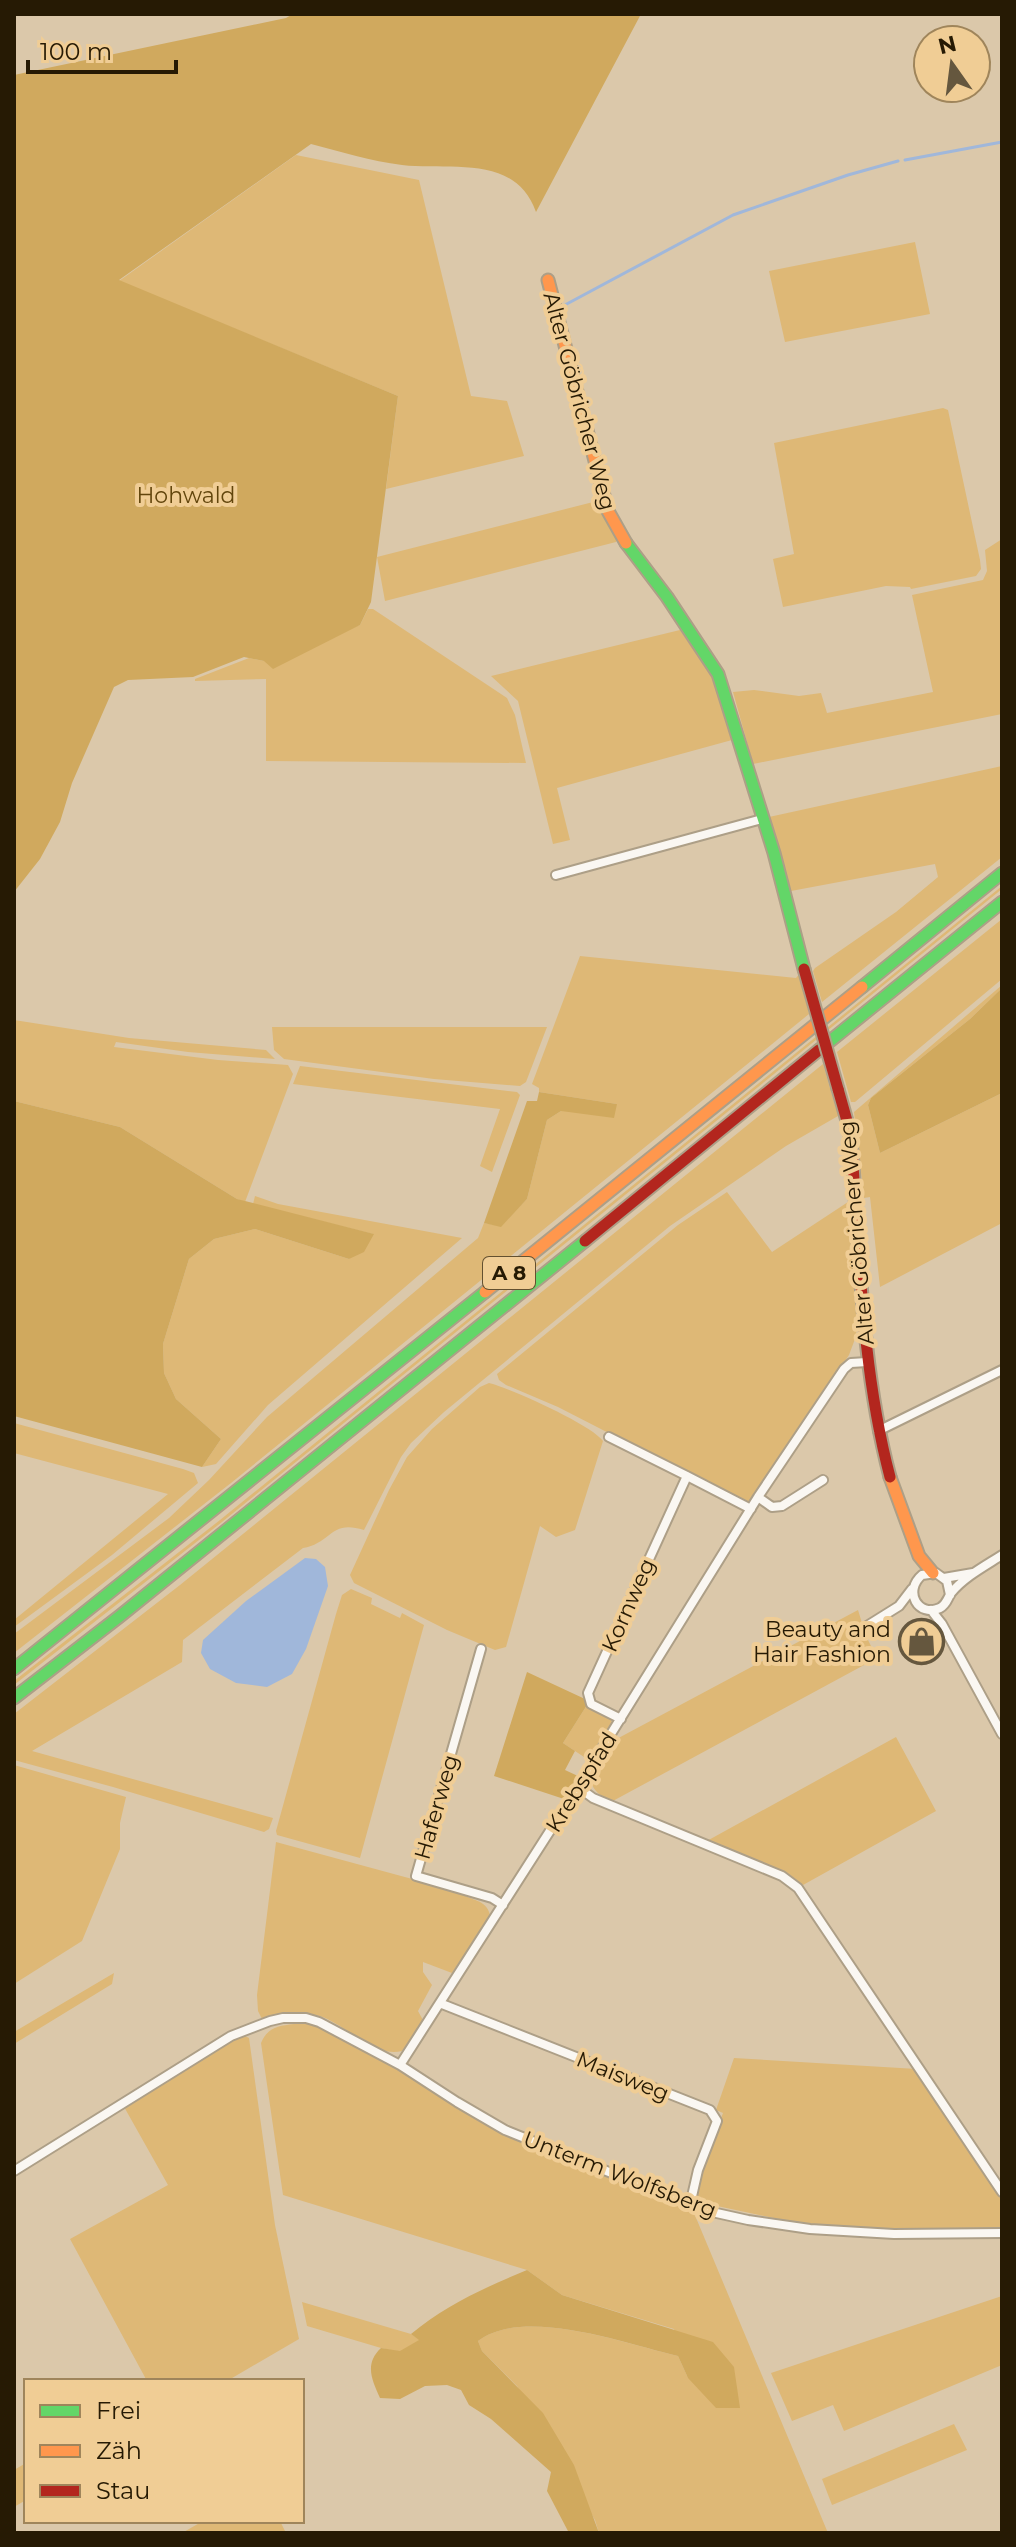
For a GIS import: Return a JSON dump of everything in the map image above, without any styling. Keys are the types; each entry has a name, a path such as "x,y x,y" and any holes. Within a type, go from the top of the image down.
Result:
{"main road":[{"name":"Alter Göbricher Weg","path":"548,280 608,511 626,543 714,665 774,853 849,1128 867,1362 878,1431 892,1484 919,1556 938,1575"},
{"name":"A 8","path":"14,1669 273,1464 1002,873"},
{"name":"A 8","path":"14,1698 228,1530 1002,902"}],"street":[{"path":"556,875 762,819"},
{"name":"Krebspfad","path":"400,2065 442,2004 758,1497 844,1369 851,1363 867,1362"},
{"path":"878,1431 1002,1370"},
{"path":"609,1437 751,1509"},
{"name":"Kornweg","path":"621,1719 591,1704 588,1693 687,1476"},
{"path":"758,1497 772,1507 782,1506 823,1480"},
{"path":"942,1624 942,1607 950,1595 974,1573 1002,1555"},
{"name":"Alter Göbricher Weg","path":"915,1583 919,1556"},
{"path":"867,1626 899,1606 915,1583 927,1573 974,1573"},
{"path":"938,1575 949,1585 950,1595"},
{"path":"915,1583 913,1595 918,1605"},
{"path":"899,1606 918,1605 931,1610 942,1624 1002,1734"},
{"path":"931,1610 942,1607"},
{"name":"Haferweg","path":"481,1649 416,1876 492,1898 503,1905"},
{"path":"578,1787 593,1798 782,1876 798,1888 1002,2192"},
{"name":"Maisweg","path":"442,2004 710,2110 717,2121 698,2170 690,2205"},
{"name":"Unterm Wolfsberg","path":"14,2171 231,2036 270,2021 297,2018 319,2022 400,2065 505,2130 690,2205 748,2220 810,2229 894,2234 1002,2233"}],"shaded area":[{"path":"296,155 419,180 471,396 507,401 524,456 386,489 398,396 119,281"},
{"path":"915,242 930,314 785,342 769,271"},
{"path":"943,408 948,410 980,560 981,569 976,576 911,589 886,586 783,607 773,559 794,554 774,443"},
{"path":"601,500 618,538 616,542 385,601 377,557"},
{"path":"1002,539 1002,714 753,764 733,692 754,690 799,696 821,693 827,713 933,692 912,595 983,580 987,571 985,550"},
{"path":"368,609 373,609 507,698 515,715 526,763 266,761 266,679 195,681 249,658 264,661 360,625"},
{"path":"680,630 714,679 732,740 557,788 570,840 553,844 518,701 491,676"},
{"path":"1002,766 1002,857 822,1002 813,971 815,968 896,912 938,877 935,864 791,891 769,817"},
{"path":"1002,886 222,1522 14,1685 14,1681 220,1520"},
{"path":"1002,919 1002,979 855,1102 851,1102 837,1052"},
{"path":"580,956 796,978 800,973 809,1014 231,1483 14,1653 14,1634 169,1518 267,1417 478,1238 484,1223 501,1226 527,1199 547,1120 561,1111 617,1104 539,1092 539,1088 532,1084"},
{"path":"1002,985 970,1019 871,1098 868,1105 880,1153 1002,1093 1002,1223 880,1287 870,1197 864,1198 854,1112"},
{"path":"14,1020 129,1038 266,1050 275,1059 116,1042 114,1047 288,1065 293,1074 245,1202 120,1127 14,1101"},
{"path":"272,1027 547,1027 526,1082 520,1086 434,1079 284,1059 274,1050"},
{"path":"823,1064 836,1109 840,1109 838,1116 786,1146 670,1226 444,1412 411,1443 401,1457 364,1530 344,1527 320,1542 303,1548 183,1640 182,1662 32,1751 273,1818 269,1829 264,1832 14,1760 14,1714 180,1585"},
{"path":"300,1066 517,1092 520,1095 492,1172 480,1166 500,1109 293,1084"},
{"path":"727,1192 772,1252 848,1202 859,1296 858,1325 849,1355 752,1502 747,1504 558,1407 506,1385 497,1374 678,1225"},
{"path":"255,1196 278,1204 462,1238 268,1405 216,1464 202,1467 221,1439 176,1399 164,1373 163,1344 189,1259 214,1239 255,1229 349,1259 373,1234 253,1204"},
{"path":"489,1383 568,1417 603,1441 575,1530 556,1537 540,1526 506,1647 495,1650 447,1630 354,1583 350,1575 407,1457 432,1429 480,1387"},
{"path":"14,1423 183,1469 194,1473 198,1483 112,1555 14,1627 14,1620 168,1494 14,1453"},
{"path":"351,1589 372,1598 371,1604 400,1618 402,1613 424,1625 360,1858 277,1835 276,1831 336,1614 342,1595"},
{"path":"858,1610 877,1658 611,1802 594,1788 591,1781 594,1767 611,1742"},
{"path":"587,1705 610,1717 613,1725 590,1761 563,1743"},
{"path":"896,1737 936,1811 803,1885 790,1875 705,1842"},
{"path":"14,1765 126,1797 120,1823 120,1849 82,1941 14,1984"},
{"path":"276,1842 460,1892 482,1903 488,1910 490,1915 487,1922 452,1973 423,1962 423,1972 432,1985 418,2011 424,2022 402,2051 381,2050 320,2016 299,2014 262,2019 257,1995"},
{"path":"114,1973 112,1984 14,2044 14,2032"},
{"path":"314,2024 366,2049 507,2136 694,2213 828,2533 599,2533 595,2520 517,2386 482,2351 478,2341 498,2331 521,2327 575,2331 678,2356 688,2378 674,2329 562,2295 527,2270 283,2195 261,2043 274,2028"},
{"path":"243,2035 249,2038 275,2225 299,2339 230,2379 146,2379 70,2239 168,2185 123,2105"},
{"path":"734,2058 917,2069 1002,2201 1002,2228 898,2230 807,2225 703,2203 696,2197 696,2187 723,2113 716,2110"},
{"path":"1002,2296 1002,2365 844,2431 833,2405 792,2421 771,2373"},
{"path":"302,2302 411,2334 420,2340 400,2352 307,2326"},
{"path":"954,2424 967,2450 832,2505 822,2479"},
{"path":"24,2464 24,2501 14,2507 14,2470"},
{"path":"200,2523 281,2523 286,2533 182,2533"}],"green space":[{"name":"Hohwald","path":"293,14 641,14 536,212 526,193 513,181 497,173 460,167 390,163 311,144 119,280 398,396 371,602 360,625 273,669 264,661 244,657 193,677 128,680 114,687 72,783 60,822 40,859 14,892 14,75 286,18"},
{"path":"1002,988 1002,1093 880,1153 868,1105 871,1098 970,1019"},
{"path":"539,1092 617,1104 614,1118 561,1111 547,1120 527,1199 501,1227 484,1223 527,1101 537,1101"},
{"path":"14,1101 120,1127 237,1199 374,1234 364,1252 349,1259 255,1229 214,1239 189,1259 163,1344 164,1373 176,1399 221,1439 202,1467 14,1416"},
{"path":"527,1672 585,1699 587,1705 563,1743 575,1751 565,1770 580,1777 567,1800 494,1776"},
{"path":"527,2270 562,2295 713,2342 734,2367 740,2408 716,2408 688,2378 678,2356 604,2337 548,2327 498,2331 478,2341 482,2351 543,2413 574,2465 599,2533 569,2533 547,2491 551,2472 491,2419 469,2405 461,2390 447,2385 425,2386 400,2399 380,2398 372,2378 371,2366 381,2348 400,2351 419,2340 411,2334 452,2305"}],"water":[{"path":"305,1558 316,1559 325,1567 328,1586 306,1649 292,1674 267,1687 236,1683 210,1669 201,1653 203,1640 246,1601"}],"waterway":[{"path":"905,160 1002,142"},
{"path":"563,306 733,215 898,161"}],"traffic: fast":[{"path":"626,543 667,597 718,674 774,853 804,969"},
{"path":"862,987 1002,873"},
{"path":"819,1050 1002,902"},
{"path":"14,1698 585,1241"},
{"path":"14,1669 485,1292"}],"traffic: slow":[{"path":"548,280 608,511 626,543"},
{"path":"485,1292 862,987"},
{"path":"890,1477 919,1556 933,1573"}],"traffic: jam":[{"path":"804,969 838,1089"},
{"path":"585,1241 819,1050"},
{"path":"838,1089 852,1151 860,1274 873,1396 890,1477"}],"place":[{"name":"Beauty and Hair Fashion","path":"922,1642"}]}
